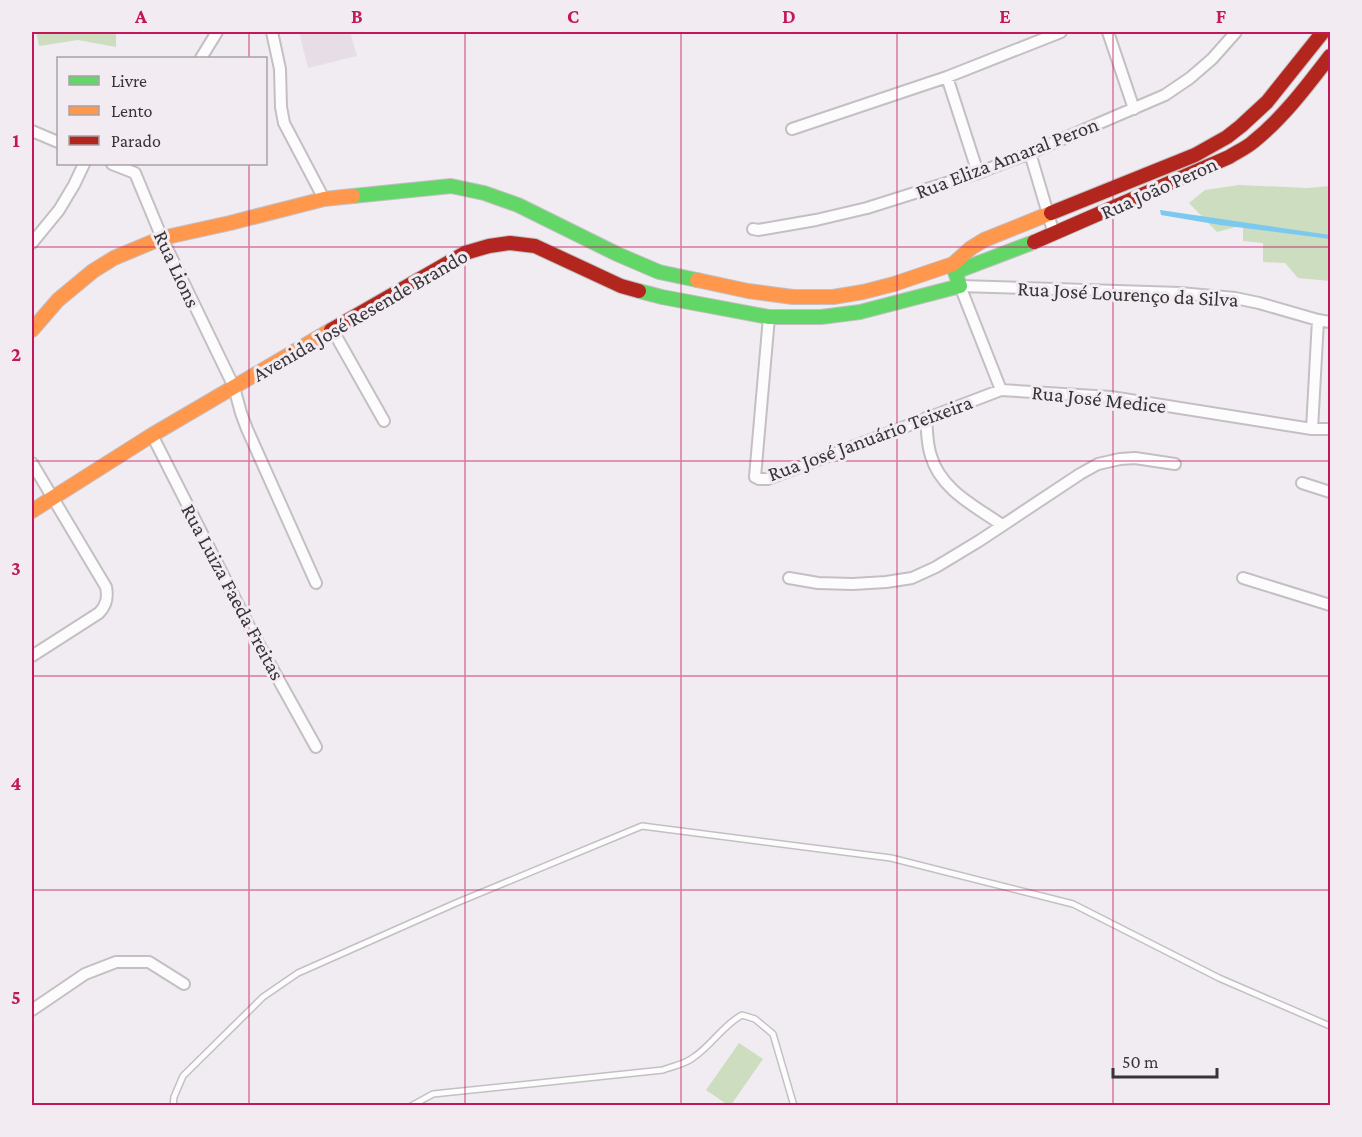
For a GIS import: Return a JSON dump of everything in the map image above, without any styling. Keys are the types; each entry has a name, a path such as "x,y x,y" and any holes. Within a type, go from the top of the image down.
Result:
{"street":[{"path":"202,57 217,32"},
{"path":"272,32 280,69 281,107 284,123 324,199"},
{"path":"792,129 947,77 1061,32"},
{"path":"1108,32 1134,109"},
{"name":"Rua Eliza Amaral Peron","path":"753,229 816,220 867,208 978,173 1030,153 1165,95 1212,59 1236,32"},
{"path":"32,330 57,300 93,272 114,258 162,238 230,224 324,199 451,186 484,193 518,205 659,272 748,291 793,297 833,297 956,274 971,248 984,240 1195,155 1227,137 1271,99 1323,32"},
{"name":"Rua João Peron","path":"956,274 1054,234 1229,157 1251,144 1267,130 1330,56"},
{"path":"947,77 978,173"},
{"path":"32,130 57,142"},
{"path":"1030,153 1054,234"},
{"path":"32,243 59,210 84,165"},
{"name":"Rua Lions","path":"118,165 138,168 162,238 234,387 247,429 316,583"},
{"name":"Avenida José Resende Brando","path":"32,511 152,435 332,329 465,254 489,246 510,243 535,246 621,286 673,299 769,317 821,317 860,312 956,274"},
{"name":"Rua José Lourenço da Silva","path":"956,274 1235,298 1330,322"},
{"name":"Rua José Medice","path":"956,274 1001,390 1111,397 1312,429 1330,429"},
{"name":"Rua José Januário Teixeira","path":"769,317 755,477 759,479 768,480 1001,390"},
{"path":"1312,429 1318,320"},
{"path":"332,329 384,422"},
{"path":"926,418 930,455 944,480 953,492 1002,525"},
{"name":"Rua Luiza Faeda Freitas","path":"152,435 247,622 316,747"},
{"path":"789,578 818,583 853,584 912,578 936,567 1098,464 1135,458 1175,464"},
{"path":"32,463 106,587 107,598 99,613 32,656"},
{"path":"1302,483 1330,492"},
{"path":"1243,578 1330,604"},
{"path":"32,1010 85,974 116,962 149,962 184,984"}],"lane":[{"path":"173,1106 174,1097 183,1076 262,997 298,973 456,903 642,826 891,858 1073,904 1219,978 1330,1026"},
{"path":"411,1106 433,1094 663,1070 693,1059 731,1021 742,1015 755,1019 772,1034 794,1106"}],"shaded area":[{"path":"299,32 350,32 357,56 308,68"}],"green space":[{"path":"36,32 116,32 116,47 78,40 39,46"},
{"path":"1239,185 1307,188 1330,186 1330,281 1298,278 1285,263 1263,262 1263,243 1243,241 1243,225 1217,232 1189,203 1205,190"},
{"path":"739,1043 763,1059 731,1105 728,1105 706,1090"}],"water":[{"path":"1160,210 1330,235 1330,239 1161,215"}],"traffic: fast":[{"path":"353,196 451,186 484,193 518,205 659,272 697,280"},
{"path":"639,291 769,317 821,317 860,312 960,286 955,272 1034,242"}],"traffic: slow":[{"path":"32,330 58,300 93,271 114,258 162,238 324,199 353,196"},
{"path":"697,280 748,291 793,297 833,297 863,292 953,264 984,240 1051,213"},
{"path":"32,511 152,435 331,330"}],"traffic: jam":[{"path":"1051,213 1195,155 1227,137 1267,102 1323,32"},
{"path":"1034,242 1229,157 1244,148 1264,133 1284,112 1330,56"},
{"path":"331,330 465,253 510,243 535,246 621,286 639,291"}]}
